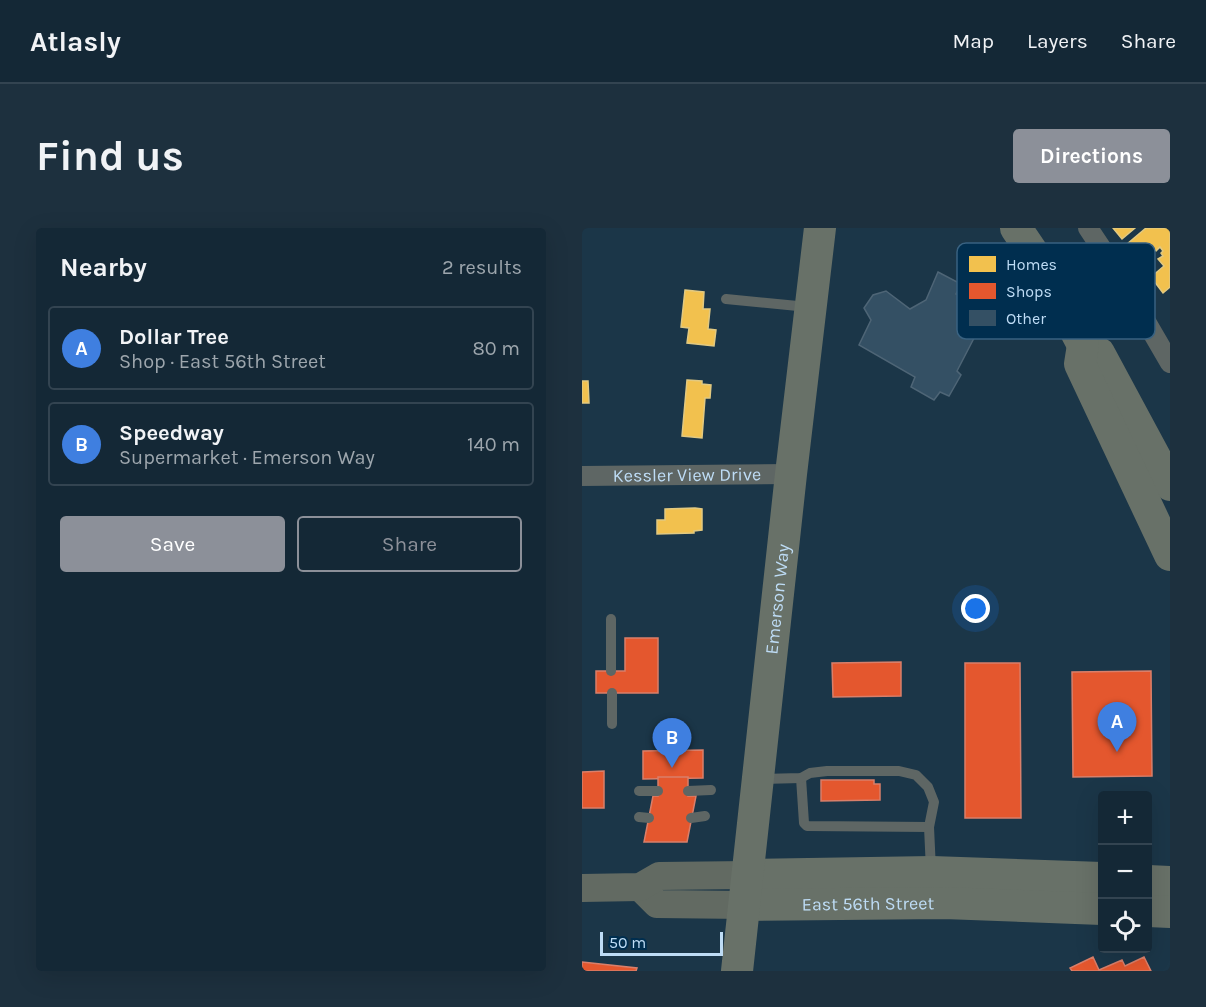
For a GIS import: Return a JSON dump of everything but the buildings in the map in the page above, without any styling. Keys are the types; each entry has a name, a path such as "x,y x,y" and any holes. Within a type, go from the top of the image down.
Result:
{"main road":[{"name":"Emerson Way","path":"737,971 820,228"},
{"path":"1016,228 1026,243"},
{"path":"1080,340 1099,353 1170,485"},
{"path":"1080,340 1080,364 1170,555"},
{"name":"East 56th Street","path":"748,875 932,872 1098,878"},
{"path":"1152,881 1170,882"},
{"name":"East 56th Street","path":"745,905 964,903 1098,909"},
{"path":"1152,911 1170,912"}],"street":[{"path":"1088,228 1098,243"},
{"path":"1155,337 1170,363"},
{"name":"Kessler View Drive","path":"582,476 791,474"},
{"name":"East 56th Street","path":"582,888 640,887 659,876 748,875"},
{"name":"East 56th Street","path":"640,887 657,904 745,905"}],"lane":[{"path":"726,299 811,307"},
{"path":"611,620 611,671"},
{"path":"612,693 612,723"},
{"path":"759,779 801,778 810,772 818,771 910,772 922,780 934,799 934,813 929,827 932,872"},
{"path":"801,778 804,823 807,826 929,827"},
{"path":"688,791 711,790"},
{"path":"639,791 658,791"},
{"path":"691,818 705,816"}],"place":[{"name":"Dollar Tree","path":"1117,752"},
{"name":"Speedway","path":"672,768"}]}
